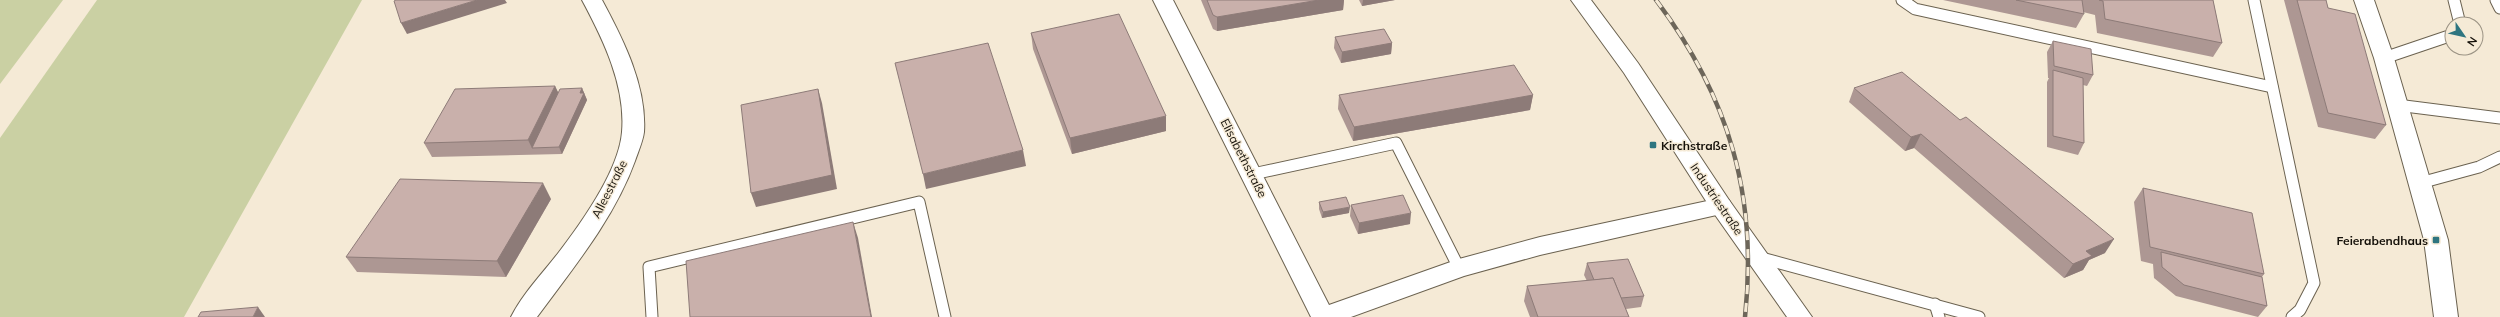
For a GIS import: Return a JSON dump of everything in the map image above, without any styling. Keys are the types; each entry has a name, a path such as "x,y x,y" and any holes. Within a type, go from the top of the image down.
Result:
{"street":[{"name":"Alleestraße","path":"523,317 593,221 622,169 633,134 630,91 609,31 592,0"},
{"name":"Elisabethstraße","path":"1163,0 1253,174 1324,317"},
{"name":"Industriestraße","path":"1581,0 1631,68 1720,206 1800,317"},
{"path":"2364,0 2384,58 2436,240 2446,317"},
{"path":"1324,317 1459,268 1540,246 1720,206"}],"lane":[{"path":"1902,0 1915,9 2272,87"},
{"path":"2254,0 2314,283 2300,310 2292,317"},
{"path":"2454,0 2459,16"},
{"path":"2496,0 2500,8"},
{"path":"2384,58 2444,38"},
{"path":"2397,105 2500,118"},
{"path":"1253,174 1396,143 1459,268"},
{"path":"2420,183 2479,167 2500,156"},
{"path":"652,317 649,267 918,202 946,317"},
{"path":"1757,257 1979,317"},
{"path":"1935,304 1939,317"}],"green space":[{"path":"0,0 63,0 0,84"},
{"path":"97,0 362,0 184,317 0,317 0,138"}],"building":[{"path":"477,0 401,23 394,1"},
{"path":"1207,0 1319,0 1217,17 1213,15"},
{"path":"2016,0 2082,0 2084,14"},
{"path":"2099,0 2213,0 2222,43 2105,19 2103,1"},
{"path":"2297,0 2326,0 2328,8 2355,14 2386,125 2328,113"},
{"path":"1119,14 1166,116 1070,138 1031,33"},
{"path":"1384,29 1392,43 1342,52 1335,37"},
{"path":"2053,41 2091,49 2093,75 2054,66"},
{"path":"988,43 1023,150 923,174 895,63"},
{"path":"1514,65 1533,95 1354,127 1339,95"},
{"path":"2053,70 2083,78 2084,143 2053,136"},
{"path":"1902,72 1960,120 1966,117 2114,239 2086,251 2092,256 2073,264 1921,134 1911,137 1854,88"},
{"path":"555,86 528,140 424,143 455,89"},
{"path":"582,88 580,93 584,93 559,147 532,148 560,89"},
{"path":"818,89 832,175 751,193 741,105"},
{"path":"400,179 543,183 497,261 346,257"},
{"path":"2143,188 2252,213 2264,274 2150,247"},
{"path":"1403,195 1411,213 1359,223 1351,205"},
{"path":"1346,197 1350,207 1323,212 1319,202"},
{"path":"853,222 871,317 690,317 686,261"},
{"path":"2161,252 2262,277 2267,306 2184,285 2162,267"},
{"path":"1628,259 1644,296 1621,298 1613,278 1594,280 1587,263"},
{"path":"1613,278 1629,317 1538,317 1527,286"},
{"path":"258,307 253,317 198,317 201,312"}],"railway":[{"path":"1656,0 1703,73 1720,111 1733,150 1742,189 1747,230 1748,273 1745,317"}],"place":[{"name":"Kirchstraße","path":"1653,145"},
{"name":"Feierabendhaus","path":"2436,240"}]}
